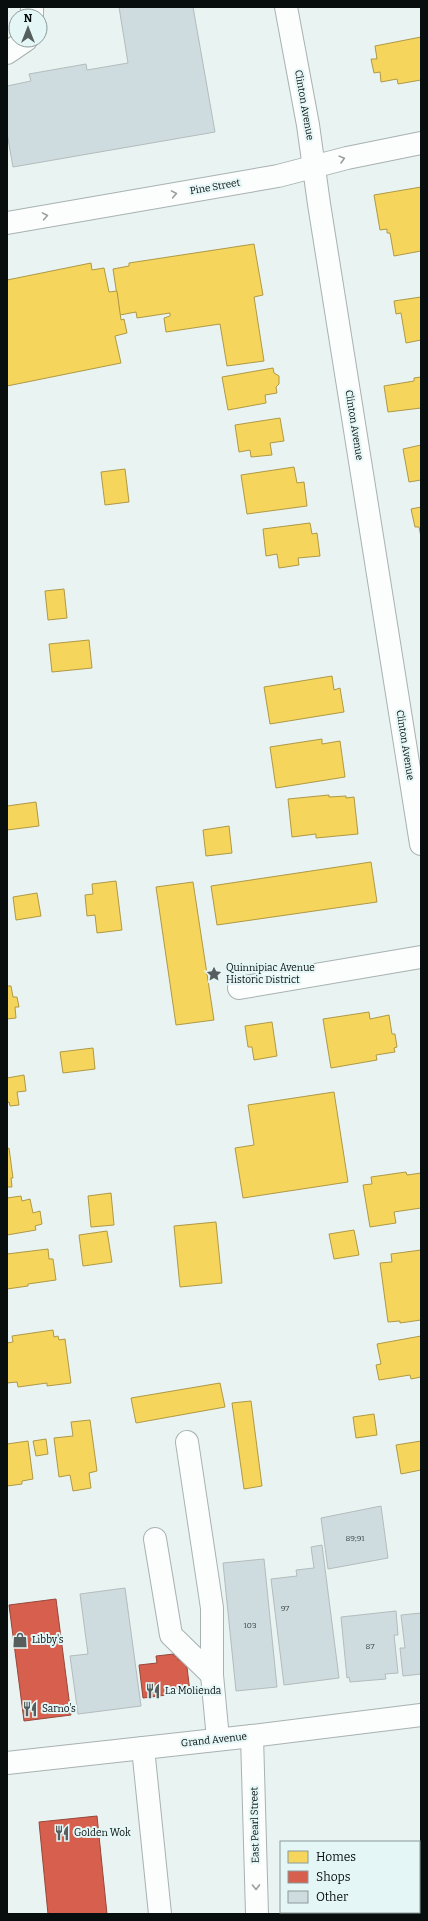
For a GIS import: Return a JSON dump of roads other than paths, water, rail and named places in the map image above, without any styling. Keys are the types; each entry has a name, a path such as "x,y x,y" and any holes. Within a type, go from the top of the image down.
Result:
{"street":[{"name":"Clinton Avenue","path":"286,7 308,125 421,844"},
{"name":"Pine Street","path":"7,223 278,176 347,158 421,143"},
{"path":"239,988 421,957"},
{"path":"187,1442 212,1608 212,1675 218,1739"},
{"path":"155,1539 171,1636 212,1675"},
{"name":"Grand Avenue","path":"7,1763 252,1736 421,1715"},
{"name":"East Pearl Street","path":"252,1736 257,1914"},
{"path":"143,1748 160,1914"}],"place":[{"name":"Quinnipiac Avenue Historic District","path":"214,974"},
{"name":"Libby's","path":"20,1640"},
{"name":"La Molienda","path":"153,1691"},
{"name":"Sarno's","path":"30,1709"},
{"name":"Golden Wok","path":"62,1833"}]}
